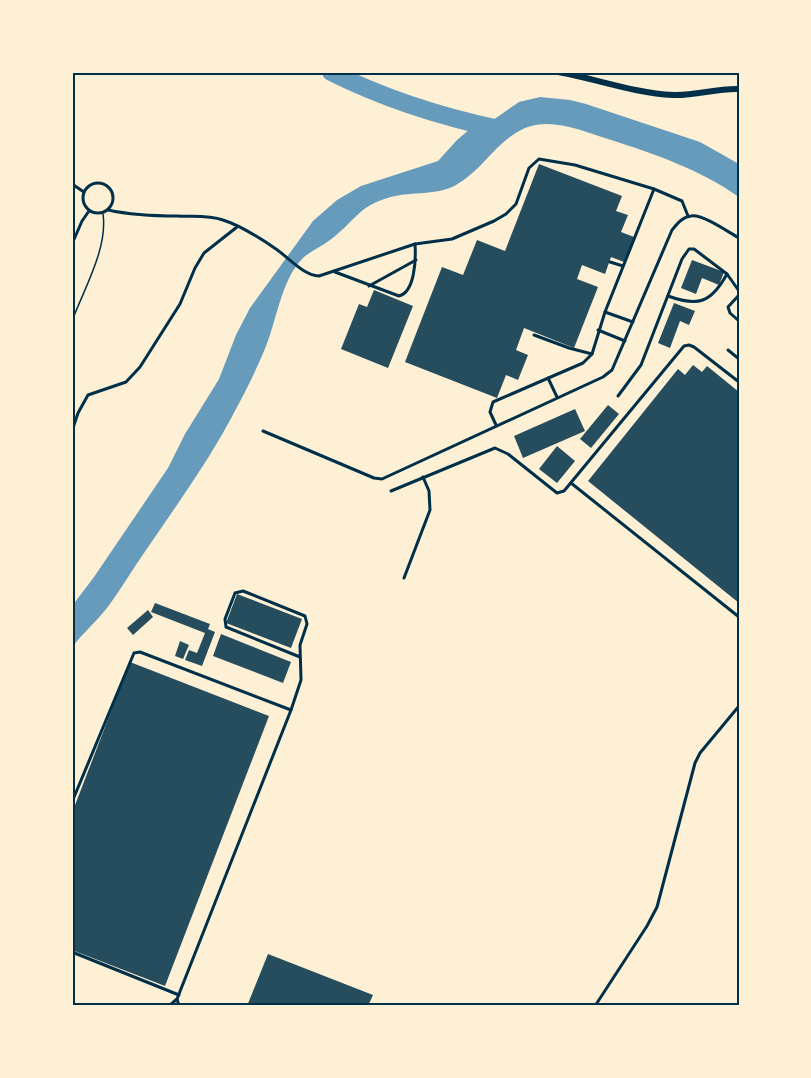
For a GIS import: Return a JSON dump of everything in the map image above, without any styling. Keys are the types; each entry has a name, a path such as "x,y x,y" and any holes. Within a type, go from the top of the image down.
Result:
{"street":[{"path":"558,72 577,74 649,93 677,95 728,88 739,89"}],"lane":[{"path":"108,210 113,194 107,185 92,184 84,192 83,202 94,213 108,210 124,214 153,216 203,215 224,220 275,249 313,276 333,272 415,244 452,239 506,214 516,204 529,168 539,159 574,165 654,189 682,201 688,216"},
{"path":"72,184 84,192"},
{"path":"496,425 490,412 493,402 583,363 592,354 598,330 654,189"},
{"path":"72,244 82,221 90,211"},
{"path":"263,431 374,478 382,479 603,377 612,370 672,230 680,220 688,216 703,218 739,238"},
{"path":"72,431 78,412 88,395 126,382 140,367 180,304 204,253 237,226"},
{"path":"333,272 402,296 406,293 416,260 415,244"},
{"path":"618,396 641,365 682,259 689,249 694,249 727,274 739,293 728,307 730,313 739,321"},
{"path":"369,286 416,260"},
{"path":"610,262 623,266"},
{"path":"668,296 689,303 702,300 719,289 727,274"},
{"path":"605,312 633,322"},
{"path":"598,330 626,341"},
{"path":"534,335 592,354"},
{"path":"391,491 495,448 508,454 558,493 571,483 684,346 694,347 739,382"},
{"path":"728,350 739,359"},
{"path":"548,378 556,397"},
{"path":"404,578 430,510 429,491 423,477"},
{"path":"571,483 739,617"},
{"path":"169,1006 178,997 301,680 300,645 307,621 305,616 243,591 235,593 225,619 226,627 300,657"},
{"path":"72,802 134,653 140,652 291,710"},
{"path":"595,1006 657,907 695,763 700,753 739,706"},
{"path":"72,952 178,997"},
{"path":"178,997 179,1006"}],"path":[{"path":"72,321 100,248 105,227 103,212"}],"water":[{"path":"540,97 586,104 700,142 739,164 739,197 708,178 660,157 578,129 545,124 525,128 515,133 466,179 456,185 440,191 391,197 363,210 327,242 305,256 295,268 284,290 258,365 215,446 112,602 72,647 72,606 168,468 185,434 219,379 236,335 250,308 313,221 337,200 361,186 438,161 476,124 493,120 519,102"}],"building":[{"path":"539,164 622,196 616,211 628,215 621,232 634,237 624,262 611,257 605,274 582,265 577,279 598,287 574,348 524,328 516,350 528,355 518,380 506,375 497,398 405,362 442,267 463,275 477,240 505,251"},
{"path":"692,260 724,272 719,285 702,278 696,294 681,288"},
{"path":"374,290 413,306 388,368 341,349 359,304 367,307"},
{"path":"674,303 695,311 689,325 680,321 670,348 658,343"},
{"path":"693,365 702,372 707,366 739,392 739,603 588,481 678,369 685,375"},
{"path":"608,405 619,414 591,448 580,439"},
{"path":"575,409 585,431 523,458 514,436"},
{"path":"557,446 575,461 557,483 539,469"},
{"path":"237,594 302,619 291,648 226,623"},
{"path":"155,603 210,624 208,629 215,632 202,666 185,660 189,650 197,653 205,633 151,612"},
{"path":"148,610 153,617 133,635 127,628"},
{"path":"221,634 291,662 283,683 213,656"},
{"path":"180,641 189,645 183,659 175,656"},
{"path":"130,662 269,716 165,986 72,950 72,813"},
{"path":"268,954 373,995 368,1006 247,1006"}],"waterway":[{"path":"331,72 413,106 499,129"}]}
